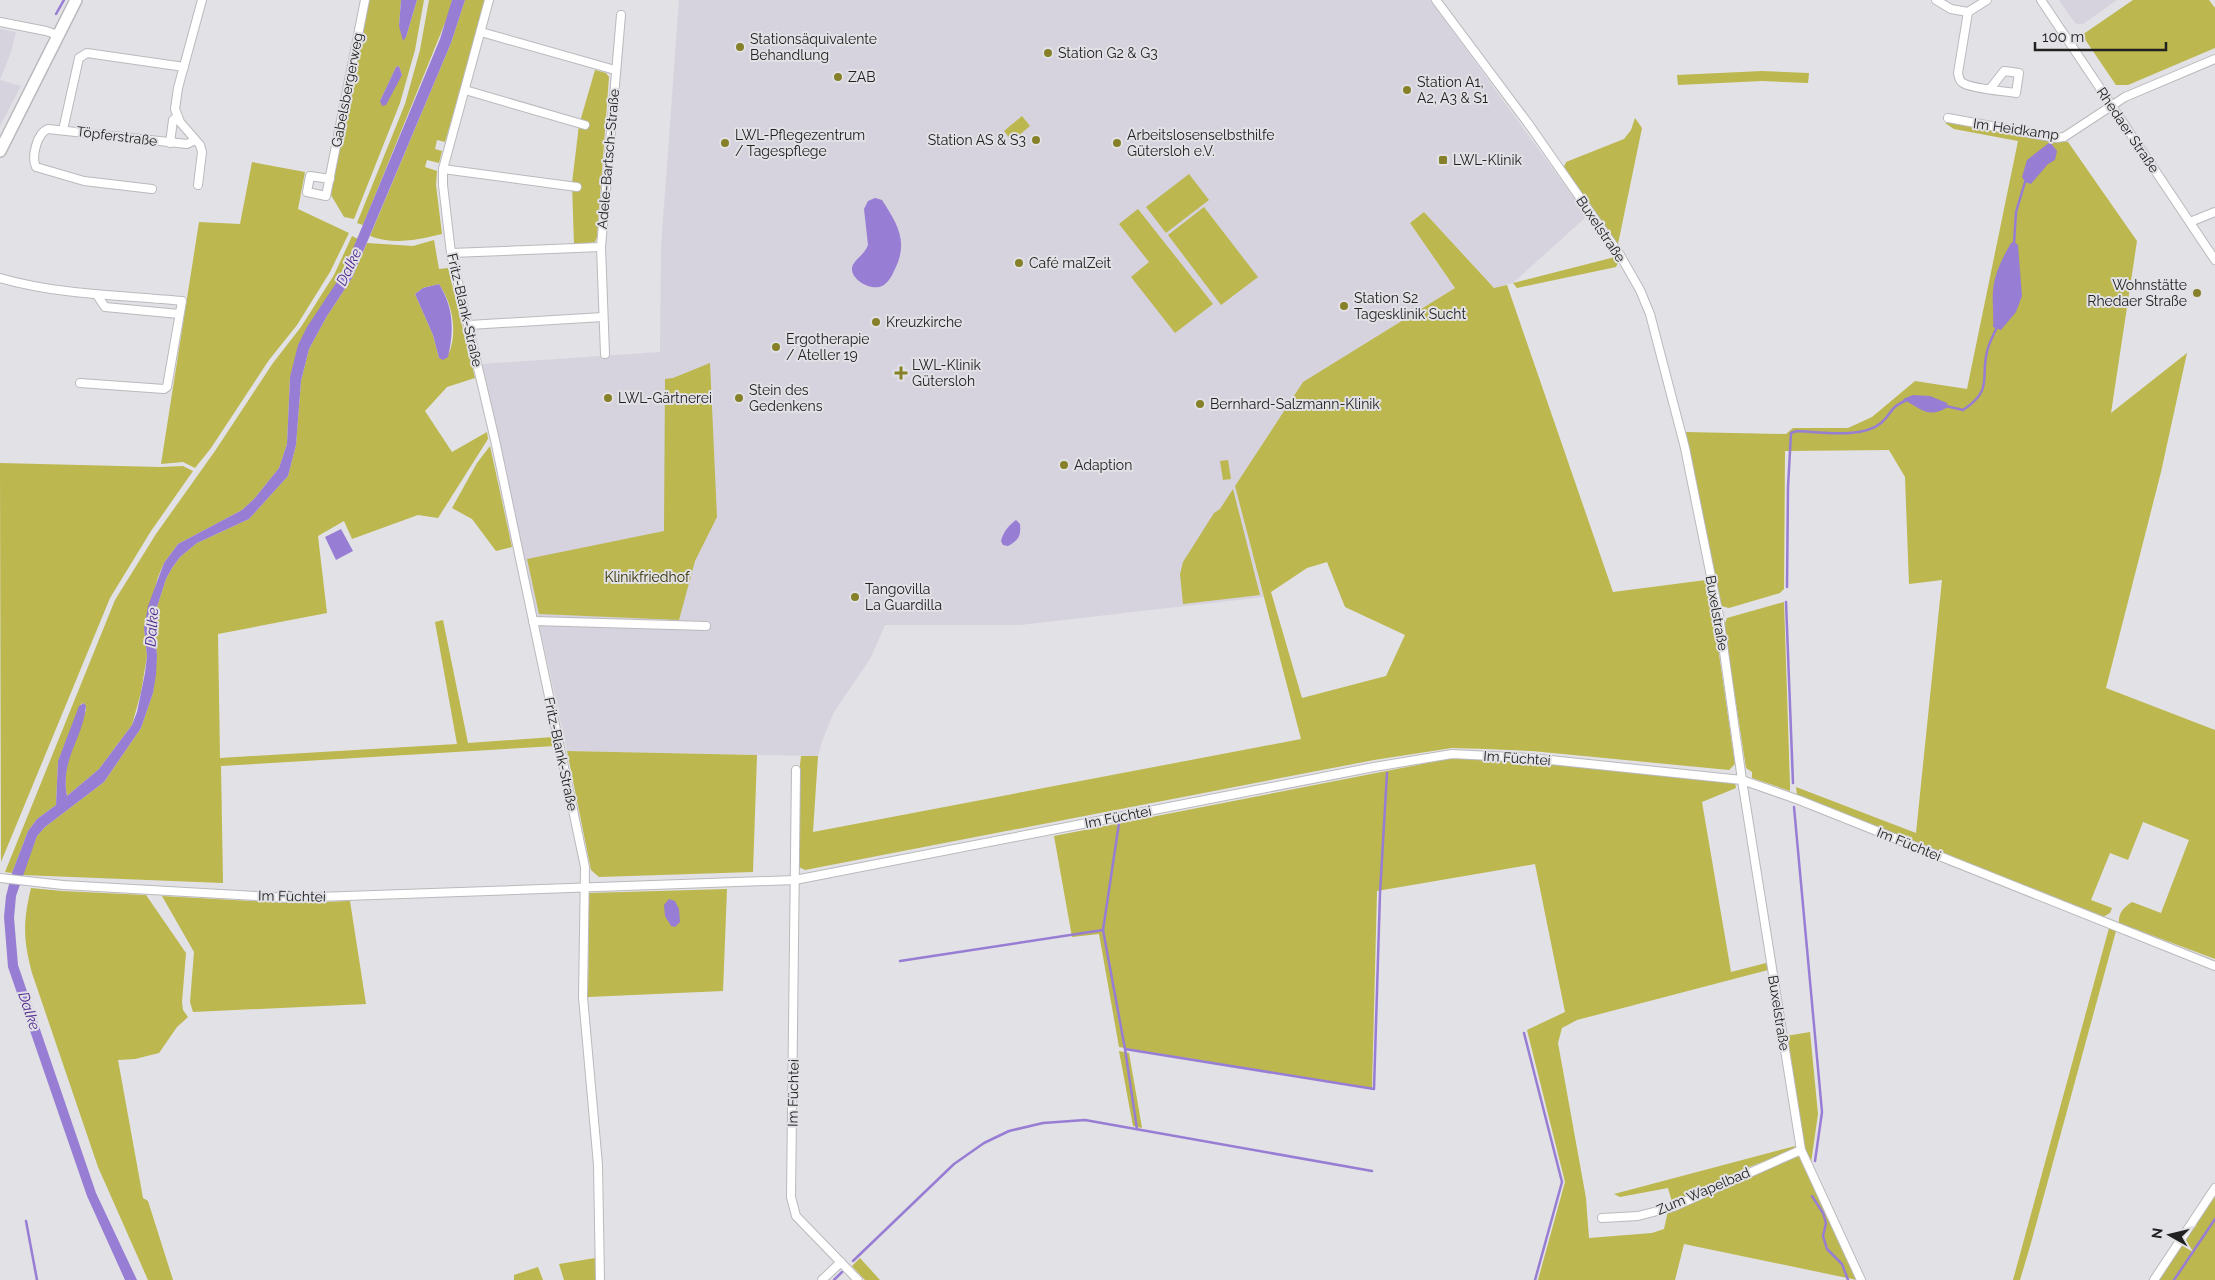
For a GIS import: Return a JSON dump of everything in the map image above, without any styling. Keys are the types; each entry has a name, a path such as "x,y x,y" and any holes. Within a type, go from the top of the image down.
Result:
{"main road":[{"path":"0,150 76,0"}],"street":[{"name":"Töpferstraße","path":"170,143 173,120 177,117 175,109 176,100 202,0"},
{"name":"Gabelsbergerweg","path":"330,179 365,0"},
{"name":"Fritz-Blank-Straße","path":"490,0 443,169 443,185 451,253 469,325 534,621 584,867 586,887"},
{"path":"1936,0 1951,9 1968,12 1986,0"},
{"name":"Rhedaer Straße","path":"2040,0 2215,260"},
{"name":"Buxelstraße","path":"1440,1 1615,247 1640,290 1650,314 1686,448 1719,616 1742,780 1801,1150 1861,1280"},
{"path":"1968,12 1958,73 1959,80 1964,84 1990,89"},
{"name":"Adele-Bartsch-Straße","path":"451,253 601,247 621,15"},
{"path":"0,22 46,30 58,35"},
{"name":"Adele-Bartsch-Straße","path":"481,32 615,70"},
{"name":"Töpferstraße","path":"63,130 79,58 87,53 184,67"},
{"name":"Im Heidkamp","path":"1948,118 2064,138 2124,97 2215,59"},
{"path":"465,90 585,125"},
{"path":"177,117 200,145 202,152 198,185"},
{"name":"Töpferstraße","path":"152,190 84,181 36,167 34,163 41,133 48,129 63,130 187,144 195,140"},
{"path":"443,169 577,187"},
{"path":"2190,222 2215,212"},
{"path":"601,247 605,354"},
{"path":"0,278 46,288 182,301 167,387 164,390 80,383"},
{"path":"97,294 105,307 179,314"},
{"path":"469,325 603,317"},
{"path":"534,621 706,626"},
{"name":"Im Füchtei","path":"1,878 27,882 289,898 795,880 1374,767 1452,754 1530,758 1742,780 1799,800 2215,966"},
{"name":"Im Füchtei","path":"796,770 791,1197 796,1216 858,1280"},
{"path":"586,887 583,998 598,1165 600,1280"},
{"name":"Zum Wapelbad","path":"1602,1218 1638,1216 1673,1207 1801,1150"},
{"path":"2154,1280 2215,1188"},
{"path":"822,1280 841,1262"}],"shaded area":[{"name":"LWL-Klinik Gütersloh","path":"679,0 1430,0 1587,216 1513,283 1494,288 1424,212 1410,223 1455,288 1303,382 1235,486 1264,597 1020,625 885,625 870,659 834,712 818,756 567,751 482,364 660,352 661,247"},
{"path":"2059,0 2117,0 2083,24 2078,24 2075,23"},
{"path":"0,29 16,32 11,52 0,80"},
{"path":"0,80 21,86 0,126"}],"green space":[{"path":"368,0 401,0 399,26 406,37 417,0 424,0 415,50 400,103 354,219 344,217 331,195","holes":["399,66 402,75 380,101 396,67"]},
{"path":"429,0 452,0 449,13 363,225 357,223 405,104 420,50"},
{"path":"465,0 486,0 445,142 437,140 435,149 442,151 439,163 427,160 425,167 437,171 436,185 442,234 415,240 397,241 370,236 451,43"},
{"path":"2133,0 2209,0 2215,8 2215,48 2128,85 2116,85 2082,35"},
{"path":"595,70 606,73 609,77 597,237 595,242 574,245 572,183 579,125"},
{"path":"1762,71 1809,73 1808,83 1762,81 1678,85 1677,75"},
{"path":"1022,116 1030,126 1012,141 1004,131"},
{"path":"1635,118 1642,128 1618,244 1564,167 1566,162 1624,139 1631,130"},
{"path":"1945,123 1955,123 2068,142 2137,241 2111,413 2187,353 2161,472 2106,688 2215,730 2215,959 2119,923 2119,916 2122,911 2132,902 2161,913 2189,840 2143,822 2128,860 2110,853 2091,900 2112,908 2110,913 2103,917 1797,795 1796,787 1916,833 1942,580 1909,584 1905,477 1889,450 1785,451 1784,589 1780,593 1729,608 1721,606 1686,432 1786,434 1793,428 1848,428 1872,417 1915,381 1967,389 2018,141 1954,129"},
{"path":"252,162 305,172 298,209 349,233 330,272 297,325 269,360 211,448 195,468 183,462 161,464 199,222 240,224"},
{"path":"1189,174 1209,200 1166,233 1146,207"},
{"path":"1204,207 1258,277 1221,305 1168,235"},
{"path":"1138,209 1213,304 1175,333 1131,277 1149,262 1119,224"},
{"path":"1424,212 1494,288 1507,285 1613,592 1706,580 1713,613 1735,764 1729,770 1532,751 1452,748 1374,760 805,870 799,867 798,783 801,756 818,756 813,832 1301,739 1235,486 1303,382 1455,288 1410,223","holes":["1327,562 1345,607 1405,635 1386,676 1302,698 1271,592 1307,568"]},
{"path":"352,236 358,239 290,377 287,444 279,468 254,499 242,510 178,544 164,563 158,577 144,628 147,656 141,692 132,725 99,769 67,796 66,774 68,763 86,710 84,703 81,704 58,761 56,805 37,819 28,831 12,873 5,872 115,600 156,534 215,451 273,363 301,327 334,275"},
{"path":"434,240 439,269 448,268 475,378 447,387 425,411 452,452 487,432 488,439 438,518 418,515 352,539 344,521 318,536 327,613 218,634 220,758 457,744 435,622 443,620 468,743 553,737 555,746 221,766 223,883 22,875 37,836 45,827 104,782 141,728 153,693 157,655 154,628 157,607 166,579 172,568 180,557 197,543 249,519 288,476 296,445 301,381 309,349 327,316 352,278 367,243 413,246","holes":["439,284 444,292 452,317 453,336 449,353 439,358 433,335 415,294 423,288"]},
{"path":"1615,257 1618,263 1616,267 1517,288 1513,283"},
{"name":"Klinikfriedhof","path":"710,363 717,517 695,561 679,620 539,614 527,559 664,531 665,379 673,378"},
{"path":"490,446 512,547 496,551 472,519 452,508 477,463"},
{"path":"1228,460 1231,479 1223,480 1220,461"},
{"path":"0,463 183,466 193,471 151,531 110,598 1,862"},
{"path":"1233,489 1260,595 1183,604 1180,574 1183,562 1214,513 1220,509"},
{"path":"1784,602 1790,791 1752,778 1752,772 1746,768 1724,626 1727,618"},
{"path":"567,751 757,755 753,872 599,877 591,870"},
{"path":"1453,758 1530,762 1735,782 1736,788 1702,802 1731,972 1766,963 1768,970 1577,1020 1562,1028 1558,1043 1586,1198 1589,1238 1652,1233 1664,1229 1668,1211 1799,1155 1857,1280 1684,1244 1675,1280 1538,1280 1565,1182 1527,1030 1565,1012 1535,864 1377,891 1372,1088 1119,1047 1099,934 1072,937 1054,836"},
{"path":"31,888 146,895 186,953 182,1002 183,1010 188,1017 177,1027 159,1053 135,1059 118,1060 143,1198 148,1201 173,1280 148,1280 98,1167 29,961 25,921"},
{"path":"727,889 723,991 588,997 589,893"},
{"path":"162,896 288,903 350,901 366,1004 193,1012 190,1002 194,952"},
{"path":"2109,928 2116,931 2031,1243 2020,1280 2013,1280"},
{"path":"1810,1032 1818,1114 1811,1163 1805,1149 1786,1036"},
{"path":"1119,1051 1129,1053 1142,1128 1133,1126"},
{"path":"1795,1146 1794,1150 1744,1169 1672,1202 1668,1188 1620,1197 1614,1194"},
{"path":"2215,1196 2215,1280 2159,1280"},
{"path":"595,1258 596,1280 564,1280 559,1264"},
{"path":"860,1258 880,1280 865,1280 852,1266"},
{"path":"538,1267 543,1280 514,1280 514,1275"}],"water":[{"path":"401,0 417,0 406,37 403,41 399,26"},
{"name":"Dalke","path":"452,0 465,0 451,43 352,278 327,316 309,349 301,381 296,445 288,476 249,519 197,543 180,557 172,568 166,579 157,607 154,628 157,655 156,675 153,693 141,728 104,782 45,827 37,836 16,896 14,918 18,965 96,1193 137,1280 125,1280 87,1196 8,967 4,917 6,896 12,873 28,831 37,819 56,805 58,761 79,706 84,703 86,706 81,729 69,760 66,783 67,796 99,769 132,725 137,712 145,673 147,656 144,628 148,606 164,563 178,544 242,510 254,499 279,468 287,444 290,377 298,345 307,327 342,274 440,39"},
{"path":"399,66 402,75 386,105 382,106 380,101 396,67"},
{"path":"2050,142 2057,151 2055,160 2048,164 2031,184 2025,182 2022,177 2027,160"},
{"path":"875,198 882,200 893,218 900,234 901,242 901,251 893,273 886,284 878,287 868,286 859,281 852,270 852,267 868,245 864,209 868,201"},
{"path":"2014,242 2018,245 2022,296 2016,312 2001,330 1993,327 1994,285 2002,260 2011,243"},
{"path":"439,284 448,302 452,329 448,357 443,360 439,358 433,335 415,294 423,288"},
{"path":"1913,395 1930,396 1947,403 1948,407 1941,411 1925,411 1903,399"},
{"path":"1016,520 1020,524 1018,537 1015,542 1008,546 1003,545 1001,541 1003,535"},
{"path":"341,529 353,551 336,560 325,537"},
{"path":"669,899 675,901 679,909 680,922 675,927 671,926 665,916 664,905"}],"waterway":[{"path":"56,14 64,0"},
{"path":"2014,244 2016,212 2025,182"},
{"path":"1946,406 1963,410 1979,396 1983,389 1988,348 1997,327"},
{"path":"1787,587 1788,487 1791,433 1797,431 1829,433 1863,431 1881,423 1894,408 1907,400"},
{"path":"1786,602 1793,783"},
{"path":"1119,823 1103,930 1125,1049 1374,1089 1380,893 1387,773"},
{"path":"1794,807 1822,1112 1815,1161"},
{"path":"900,961 1103,930"},
{"path":"1524,1033 1562,1182 1535,1280"},
{"path":"1125,1049 1137,1129"},
{"path":"853,1261 954,1164 984,1143 1009,1131 1043,1123 1085,1120 1372,1171"},
{"path":"1812,1196 1823,1213 1826,1223 1823,1236 1827,1249 1842,1264 1848,1280"},
{"path":"2174,1280 2215,1219"},
{"path":"26,1221 37,1280"},
{"path":"834,1280 842,1272"}],"place":[{"name":"Stationsäquivalente Behandlung","path":"740,47"},
{"name":"Station G2 & G3","path":"1048,53"},
{"name":"ZAB","path":"838,77"},
{"name":"Station A1, A2, A3 & S1","path":"1407,90"},
{"name":"Station AS & S3","path":"1036,140"},
{"name":"LWL-Pflegezentrum / Tagespflege","path":"725,143"},
{"name":"Arbeitslosenselbsthilfe Gütersloh e.V.","path":"1117,143"},
{"name":"LWL-Klinik","path":"1443,160"},
{"name":"Café malZeit","path":"1019,263"},
{"name":"Wohnstätte Rhedaer Straße","path":"2197,293"},
{"name":"Station S2 Tagesklinik Sucht","path":"1344,306"},
{"name":"Kreuzkirche","path":"876,322"},
{"name":"Ergotherapie / Ateller 19","path":"776,347"},
{"name":"LWL-Klinik Gütersloh","path":"901,373"},
{"name":"LWL-Gärtnerei","path":"608,398"},
{"name":"Stein des Gedenkens","path":"739,398"},
{"name":"Bernhard-Salzmann-Klinik","path":"1200,404"},
{"name":"Adaption","path":"1064,465"},
{"name":"Tangovilla La Guardilla","path":"855,597"}]}
